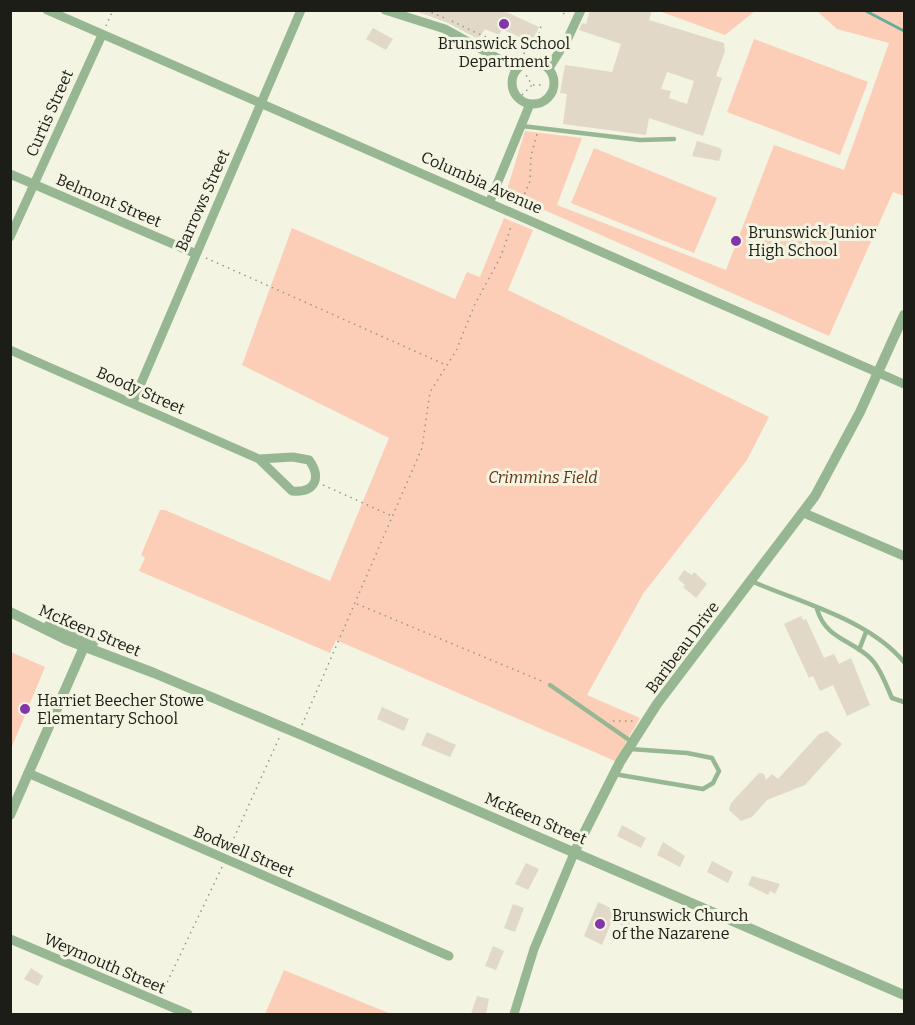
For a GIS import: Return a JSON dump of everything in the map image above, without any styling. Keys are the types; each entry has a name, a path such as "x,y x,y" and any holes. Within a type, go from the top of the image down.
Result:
{"street":[{"name":"Columbia Avenue","path":"47,10 490,201 904,384"},
{"name":"Barrows Street","path":"133,402 301,10"},
{"path":"385,10 445,29 520,69"},
{"path":"549,68 568,38 581,10"},
{"name":"Curtis Street","path":"10,237 102,34"},
{"path":"534,62 549,68 554,77 552,93 545,101 530,104 521,100 513,89 513,77 520,69 534,62"},
{"path":"490,201 530,104"},
{"name":"Belmont Street","path":"10,174 195,253"},
{"name":"Baribeau Drive","path":"514,1014 534,949 575,851 630,745 684,666 804,513 837,458 904,315"},
{"name":"Boody Street","path":"10,350 259,459 292,491 304,492 311,489 316,482 316,470 309,460 293,457 259,459"},
{"path":"804,513 904,556"},
{"name":"McKeen Street","path":"13,613 575,851 904,995"},
{"path":"10,815 13,802 85,643"},
{"name":"Bodwell Street","path":"28,773 449,956"},
{"name":"Weymouth Street","path":"10,939 188,1014"}],"lane":[{"path":"522,126 640,141 674,139"},
{"path":"751,581 866,632 886,643 904,662"},
{"path":"817,609 825,628 873,660 892,698 904,702"},
{"path":"859,650 866,632"},
{"path":"550,685 604,722 640,751 687,753 712,759 720,771 713,783 703,789 614,774"}],"path":[{"path":"102,34 113,10"},
{"path":"426,10 488,37 528,45"},
{"path":"558,10 569,16"},
{"path":"524,54 528,45 537,40 541,24"},
{"path":"520,69 532,85"},
{"path":"522,94 532,85 545,85"},
{"path":"520,205 531,181 531,156 538,128"},
{"path":"302,726 422,448 430,392 447,365 501,256 513,223"},
{"path":"195,253 447,365"},
{"path":"316,482 392,516"},
{"path":"356,604 550,685"},
{"path":"604,722 620,719 635,722"},
{"path":"161,1003 162,989 209,898 277,737 283,735"}],"green space":[{"path":"659,11 755,11 725,35"},
{"path":"817,11 904,11 904,196 893,192 829,336 506,193 525,131 582,138 557,205 726,270 774,145 844,170 889,43 837,29"},
{"path":"754,39 868,82 840,155 727,112"},
{"path":"594,148 717,198 694,253 571,203"},
{"name":"Crimmins Field","path":"504,218 533,230 508,290 769,417 747,460 643,594 587,695 640,718 615,761 336,640 330,653 139,571 145,558 141,555 160,510 165,510 330,581 389,438 242,365 292,228 455,299 467,272 480,277"},
{"path":"11,652 45,667 11,749"},
{"path":"284,970 391,1014 265,1014"}],"building":[{"name":"Brunswick School Department","path":"413,10 502,10 539,27 532,43 502,29 499,35 485,29 478,39 448,23"},
{"path":"590,10 652,10 649,20 724,43 725,51 716,76 722,78 703,136 649,118 646,135 563,124 567,94 560,93 565,65 612,72 621,44 579,30 582,23 586,24","holes":["667,72 694,81 687,104 669,98 671,91 661,89"]},
{"path":"373,28 393,39 386,50 366,39"},
{"path":"697,141 720,148 722,151 719,161 692,156"},
{"path":"684,570 692,575 694,572 707,584 696,598 683,587 685,585 678,579"},
{"path":"801,616 803,620 806,619 824,658 834,654 839,664 851,658 870,705 847,716 833,685 820,691 813,676 809,678 784,624"},
{"path":"382,707 409,719 404,731 377,719"},
{"path":"827,731 842,744 805,785 767,800 752,817 741,821 729,810 731,803 759,773 764,774 766,780 772,774 778,779 819,734"},
{"path":"427,732 456,745 450,757 421,745"},
{"path":"622,825 646,838 641,848 617,836"},
{"path":"663,842 685,856 680,867 657,855"},
{"path":"712,861 733,872 728,883 707,872"},
{"path":"526,863 539,869 528,890 515,884"},
{"path":"752,876 780,884 775,894 770,891 768,895 748,885"},
{"name":"Brunswick Church of the Nazarene","path":"598,902 632,918 628,928 612,921 602,945 584,936"},
{"path":"513,904 524,908 515,932 504,928"},
{"path":"493,946 504,951 496,970 485,966"},
{"path":"31,968 43,976 38,986 24,979"},
{"path":"477,996 489,999 486,1014 471,1014"}],"waterway":[{"path":"864,10 904,31"}],"place":[{"name":"Brunswick School Department","path":"504,24"},
{"name":"Brunswick Junior High School","path":"736,241"},
{"name":"Harriet Beecher Stowe Elementary School","path":"25,709"},
{"name":"Brunswick Church of the Nazarene","path":"600,924"}]}
